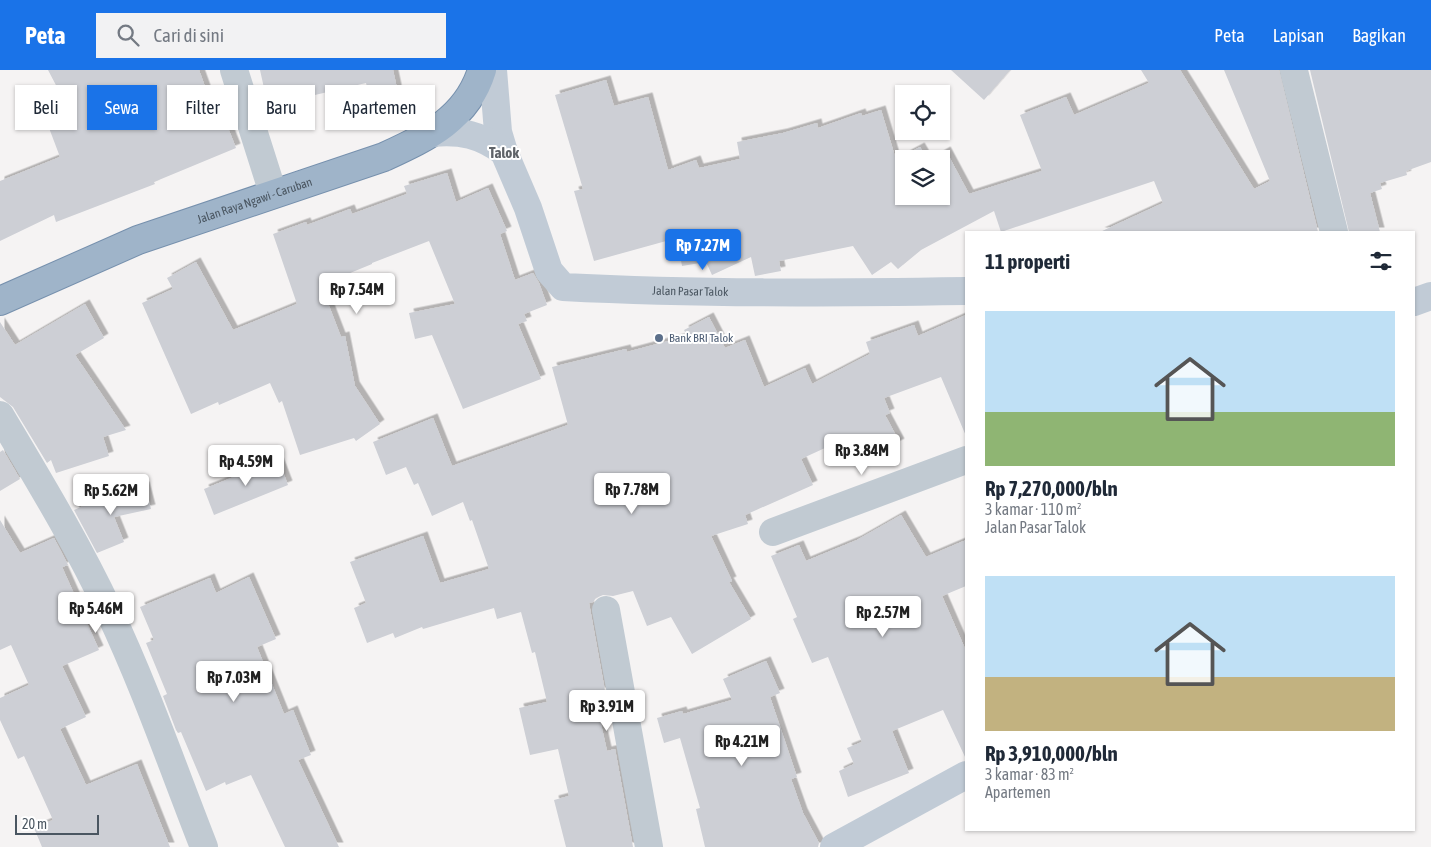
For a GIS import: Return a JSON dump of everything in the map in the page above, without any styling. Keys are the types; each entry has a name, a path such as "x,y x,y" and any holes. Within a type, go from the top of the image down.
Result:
{"highway":[{"name":"Jalan Raya Ngawi - Caruban","path":"0,301 138,240 384,157 432,133 455,116 477,87 482,70"}],"main road":[{"name":"Jalan Pasar Talok","path":"493,70 498,132 504,152 528,208 549,271 563,287 651,292 965,291"},
{"path":"432,133 463,132 491,142 504,152"},
{"path":"1415,302 1431,296"},
{"path":"834,847 965,776"}],"street":[{"path":"234,70 273,193"},
{"path":"1294,71 1334,231"},
{"path":"0,414 71,535 108,610 142,685 204,847"},
{"path":"773,532 965,460"},
{"path":"606,610 649,847"}],"building":[{"path":"48,70 199,70 204,85 167,85 167,130 229,130 236,148 154,182 155,184 56,222 54,215 0,241 0,181 60,157 50,130 77,130 77,85 56,85"},
{"path":"260,70 393,70 396,85 366,85 366,83 357,85 325,85 325,93 315,95 315,85 263,85"},
{"path":"951,70 1010,70 984,100"},
{"path":"1141,70 1180,70 1254,189 1270,181 1224,70 1279,70 1318,231 1102,231 1163,203 1154,181 1004,231 1001,231 994,211 921,250 898,269 891,262 872,275 853,246 779,261 781,271 755,276 751,257 712,275 706,262 682,266 677,238 594,261 574,191 583,189 555,95 606,80 614,106 648,97 668,170 696,160 699,168 740,159 737,142 783,133 817,123 818,128 861,113 862,116 881,110 895,157 895,205 950,205 950,158 969,194 1042,171 1020,115 1066,97 1074,115 1149,83"},
{"path":"1310,70 1431,70 1431,162 1406,171 1407,175 1380,183 1382,189 1370,193 1380,231 1349,231"},
{"path":"447,173 456,202 488,188 507,231 500,234 515,280 533,273 539,283 547,305 524,314 527,321 518,324 541,379 463,409 432,335 415,339 409,313 455,304 429,241 321,285 341,337 345,336 355,386 380,424 356,441 354,438 300,455 282,401 279,403 270,383 219,405 218,402 191,414 142,303 173,289 167,278 196,262 233,330 297,304 273,234 306,222 307,225 350,209 352,214 407,194 404,186"},
{"path":"85,304 104,338 75,355 126,430 103,437 109,456 56,473 51,460 47,463 13,407 0,397 0,322 15,345"},
{"path":"965,315 965,434 941,377 884,398 890,413 885,415 900,443 863,462 849,437 801,459 813,485 745,515 748,524 711,536 732,581 729,582 751,619 692,654 671,617 647,626 633,591 613,596 603,595 589,603 605,691 597,693 600,706 597,706 607,751 615,749 633,847 566,847 554,800 569,796 558,749 530,755 519,708 547,702 535,652 532,653 521,612 497,619 494,608 423,629 422,627 395,638 393,633 367,643 354,608 366,603 350,562 423,536 440,583 489,569 472,520 470,521 463,502 432,516 418,483 414,485 406,467 386,475 373,442 433,418 452,466 568,425 552,367 626,349 627,352 687,336 684,330 709,317 725,348 745,340 764,387 805,368 812,384 870,354 866,342 914,325 918,336"},
{"path":"3,450 20,479 0,491 0,452"},
{"path":"278,459 288,485 214,515 204,489"},
{"path":"145,486 151,509 114,517 124,542 97,553 74,510 115,492"},
{"path":"901,515 926,557 965,540 965,586 942,596 965,649 965,757 943,710 892,731 909,773 848,797 839,771 854,764 847,748 862,742 828,657 812,663 793,619 797,617 771,556 799,545 806,561 857,540"},
{"path":"0,520 20,553 54,538 68,565 62,567 99,650 62,666 86,717 60,729 86,785 137,764 170,847 42,847 34,828 53,820 24,756 18,759 0,720 0,698 29,685 11,645 0,650"},
{"path":"249,577 276,639 257,647 284,714 293,710 311,755 298,760 339,847 285,847 251,775 226,785 225,782 206,791 181,732 178,733 176,730 163,696 167,694 146,643 154,640 140,607 210,578 216,593"},
{"path":"766,661 780,693 770,697 797,777 791,779 803,813 819,843 818,847 705,847 696,809 700,808 680,738 664,743 657,718 682,711 683,714 732,700 723,679"}],"place":[{"name":"Bank BRI Talok","path":"659,338"}],"district":[{"name":"Talok","path":"504,152"}]}
